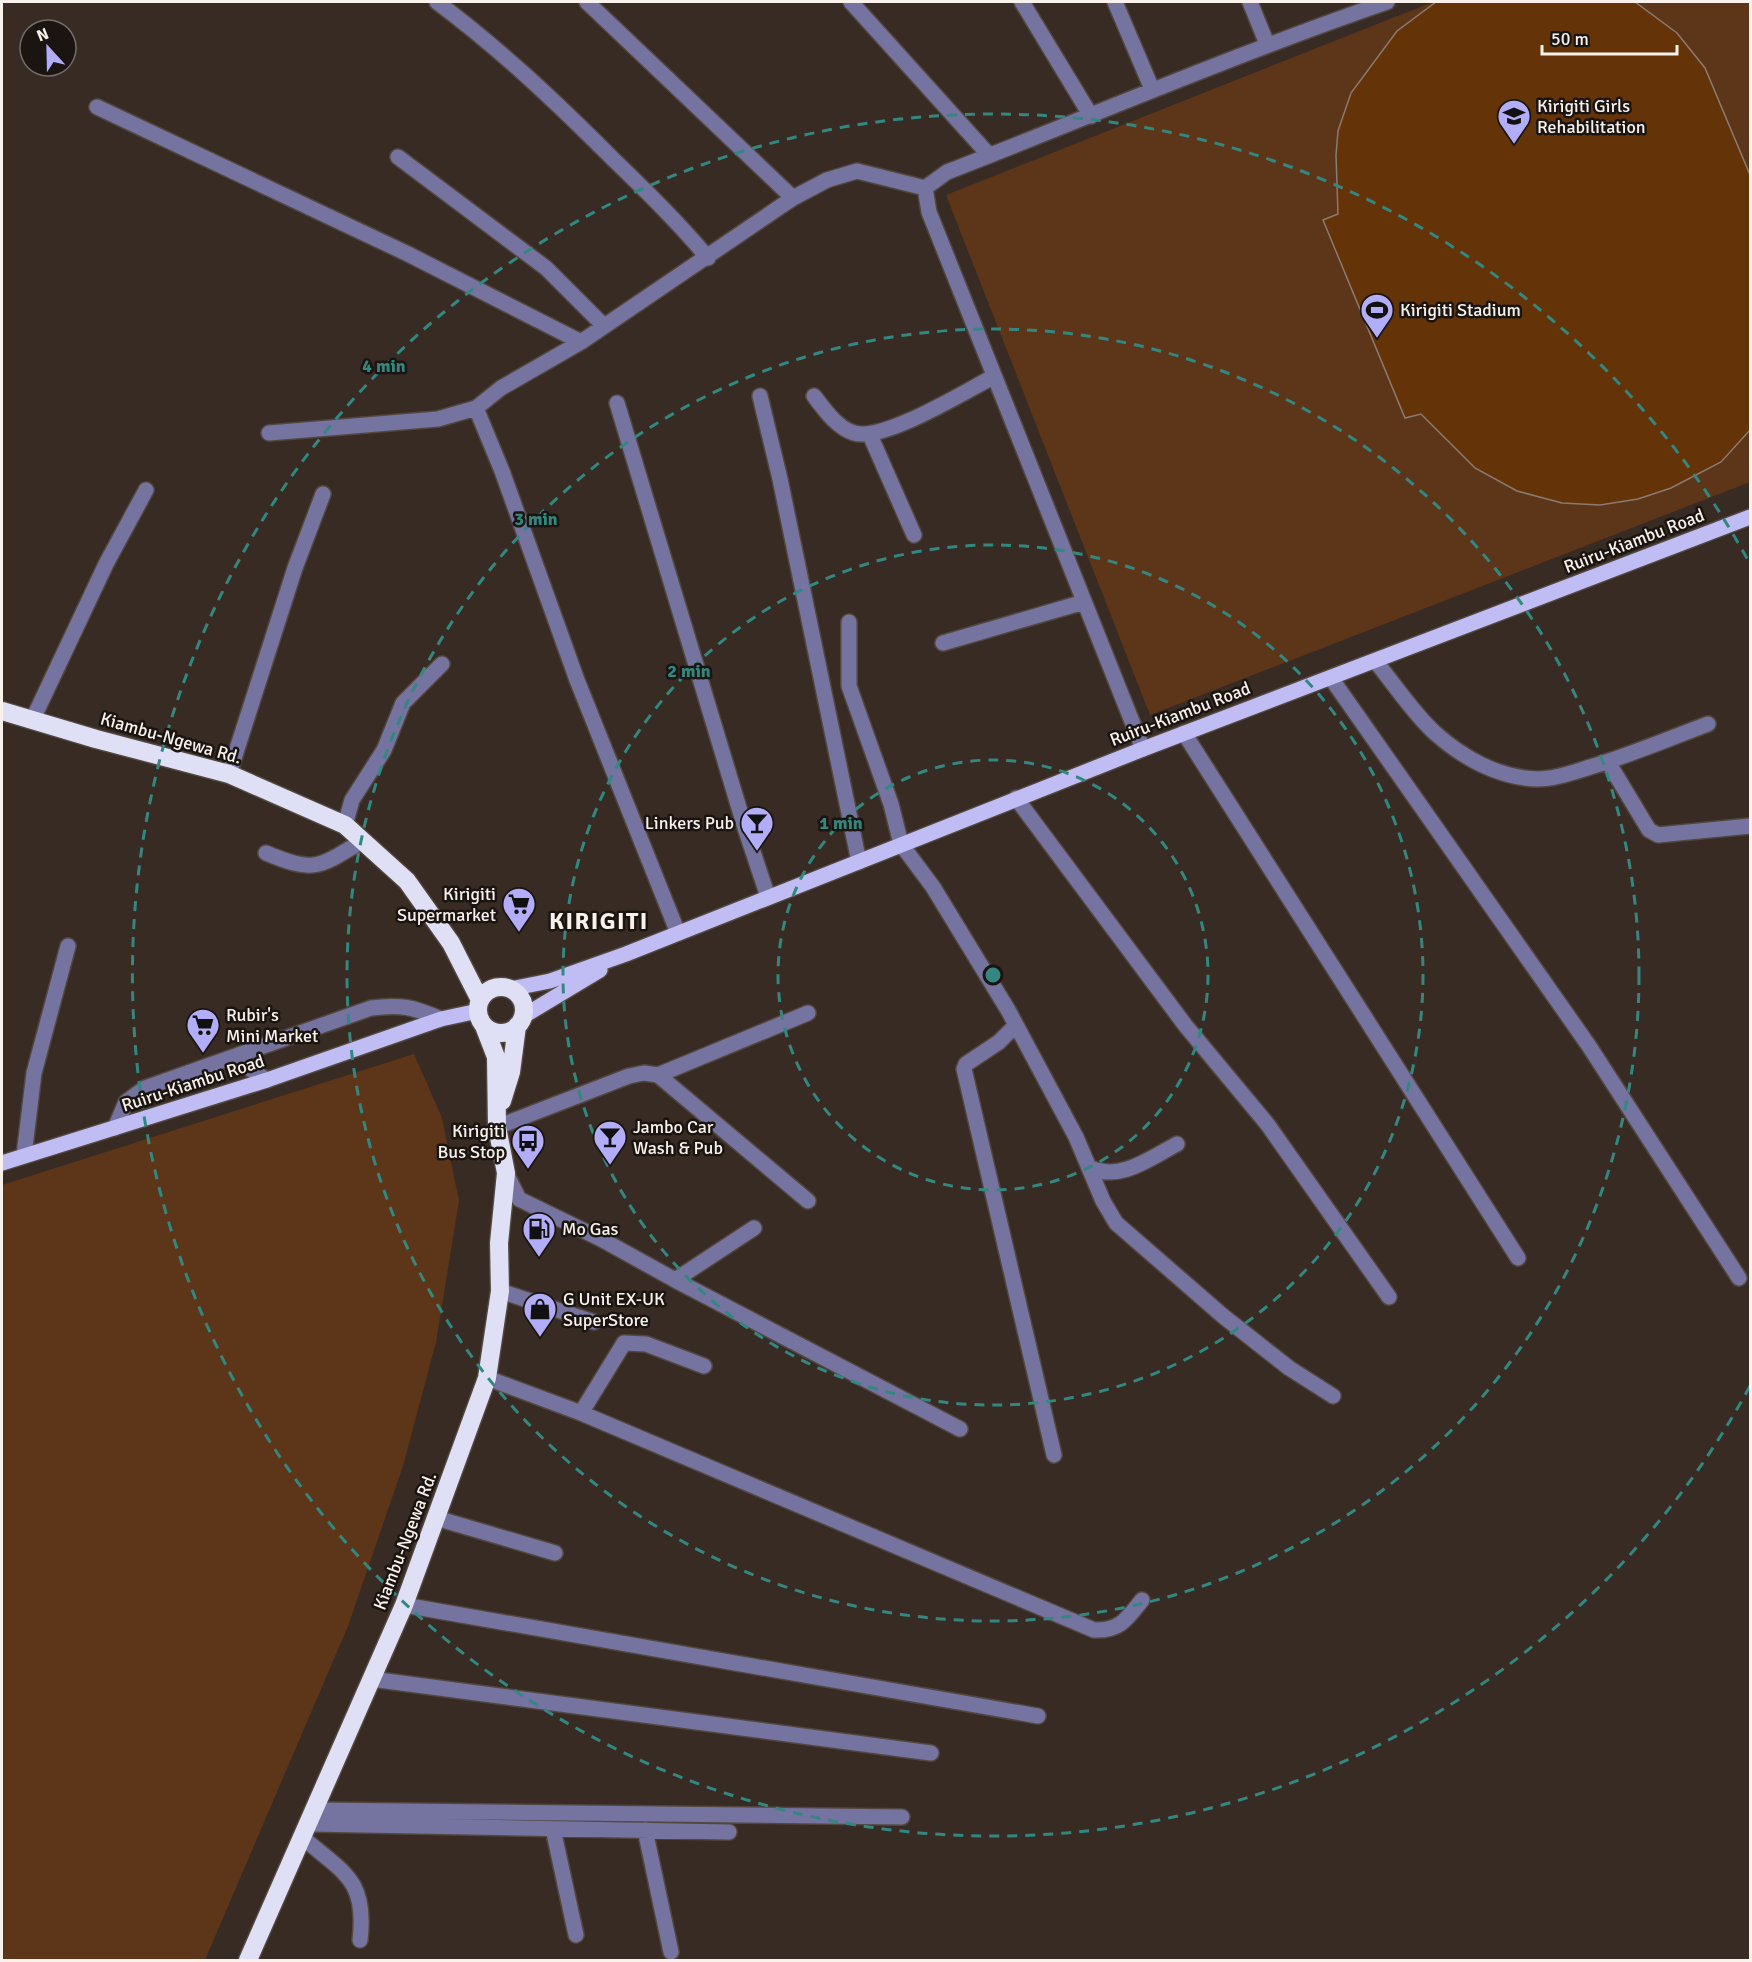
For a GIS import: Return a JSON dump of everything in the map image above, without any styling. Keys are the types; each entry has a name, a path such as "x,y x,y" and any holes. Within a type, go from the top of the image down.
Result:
{"highway":[{"name":"Kiambu-Ngewa Rd.","path":"2,711 229,774 345,825 407,880 451,943 481,1012 496,1057 497,1120 506,1173 499,1243 500,1291 488,1378 404,1605 248,1960"},
{"path":"451,943 503,989 521,1001 511,1072 497,1120"},
{"path":"503,989 485,994 481,1012 500,1033 520,1021"}],"main road":[{"name":"Ruiru-Kiambu Road","path":"626,954 1016,798 1750,517"},
{"path":"503,989 550,981 626,954"},
{"path":"520,1021 626,954"},
{"name":"Ruiru-Kiambu Road","path":"2,1163 267,1080 435,1021 481,1012"}],"street":[{"path":"437,2 504,53 556,101 681,225 708,258"},
{"path":"587,2 793,198"},
{"path":"851,2 989,155"},
{"path":"1022,2 1091,116"},
{"path":"1115,2 1152,89"},
{"path":"1250,2 1267,44"},
{"path":"925,188 947,172 1091,116 1152,89 1267,44 1387,2"},
{"path":"97,107 408,254 581,342"},
{"path":"398,157 546,268 603,325"},
{"path":"269,433 438,419 476,408 501,388 581,342 603,325 708,258 793,198 826,180 857,171 925,188"},
{"path":"925,188 929,212 993,377 1143,749"},
{"path":"814,396 843,428 851,433 870,435 898,426 993,377"},
{"path":"760,396 780,479 859,862"},
{"path":"617,403 742,820 768,897"},
{"path":"476,408 502,471 577,680 678,933"},
{"path":"870,435 914,535"},
{"path":"32,721 106,564 146,490"},
{"path":"229,774 295,568 323,494"},
{"path":"943,643 1084,602"},
{"path":"849,622 849,686 891,804 901,844 933,886 1016,1025 1076,1137 1116,1222 1223,1316 1289,1368 1333,1396"},
{"path":"1376,662 1433,731 1459,752 1490,769 1515,777 1539,779 1608,762 1708,724"},
{"path":"345,825 352,800 384,750 403,703 442,664"},
{"path":"1331,678 1589,1046 1739,1278"},
{"path":"1184,733 1518,1258"},
{"path":"1608,762 1649,830 1658,835 1750,826"},
{"path":"1016,798 1185,1024 1268,1125 1389,1297"},
{"path":"266,853 304,867 340,855 362,841"},
{"path":"24,1155 34,1073 42,1036 68,946"},
{"path":"116,1128 126,1102 134,1094 371,1008 397,1005 414,1008 435,1021"},
{"path":"658,1075 684,1062 808,1013"},
{"path":"1016,1025 999,1042 966,1064 964,1069 1054,1455"},
{"path":"233,1058 267,1080"},
{"path":"497,1120 629,1076 644,1073 658,1075 808,1201"},
{"path":"1090,1168 1111,1174 1126,1171 1177,1144"},
{"path":"506,1173 519,1199 601,1239 960,1429"},
{"path":"675,1280 754,1228"},
{"path":"500,1291 594,1322"},
{"path":"581,1413 624,1343 646,1344 705,1366"},
{"path":"488,1378 581,1413 1094,1630 1109,1631 1129,1618 1142,1600"},
{"path":"436,1518 555,1553"},
{"path":"404,1605 1038,1716"},
{"path":"371,1679 931,1753"},
{"path":"309,1824 902,1817"},
{"path":"309,1824 729,1832"},
{"path":"309,1824 355,1887 362,1909 360,1940"},
{"path":"553,1829 576,1935"},
{"path":"645,1830 671,1952"}],"shaded area":[{"name":"Kirigiti Stadium","path":"1433,2 1750,2 1750,482 1150,715 946,195"},
{"path":"414,1054 442,1118 459,1201 436,1342 403,1466 348,1626 205,1960 2,1960 2,1185"}],"building":[{"name":"Kirigiti Stadium","path":"1436,2 1635,2 1677,33 1705,68 1750,175 1750,430 1721,462 1671,488 1638,499 1600,505 1562,503 1517,491 1475,468 1421,414 1405,418 1323,220 1338,214 1336,155 1338,131 1351,93 1397,31"}],"place":[{"name":"Kirigiti Girls Rehabilitation","path":"1514,145"},
{"name":"Kirigiti Stadium","path":"1377,339"},
{"name":"Linkers Pub","path":"757,852"},
{"name":"Kirigiti Supermarket","path":"519,933"},
{"name":"Rubir's Mini Market","path":"203,1054"},
{"name":"Jambo Car Wash & Pub","path":"610,1166"},
{"name":"Kirigiti Bus Stop","path":"528,1170"},
{"name":"Mo Gas","path":"539,1258"},
{"name":"G Unit EX-UK SuperStore","path":"540,1338"}],"district":[{"name":"KIRIGITI","path":"599,921"}]}
